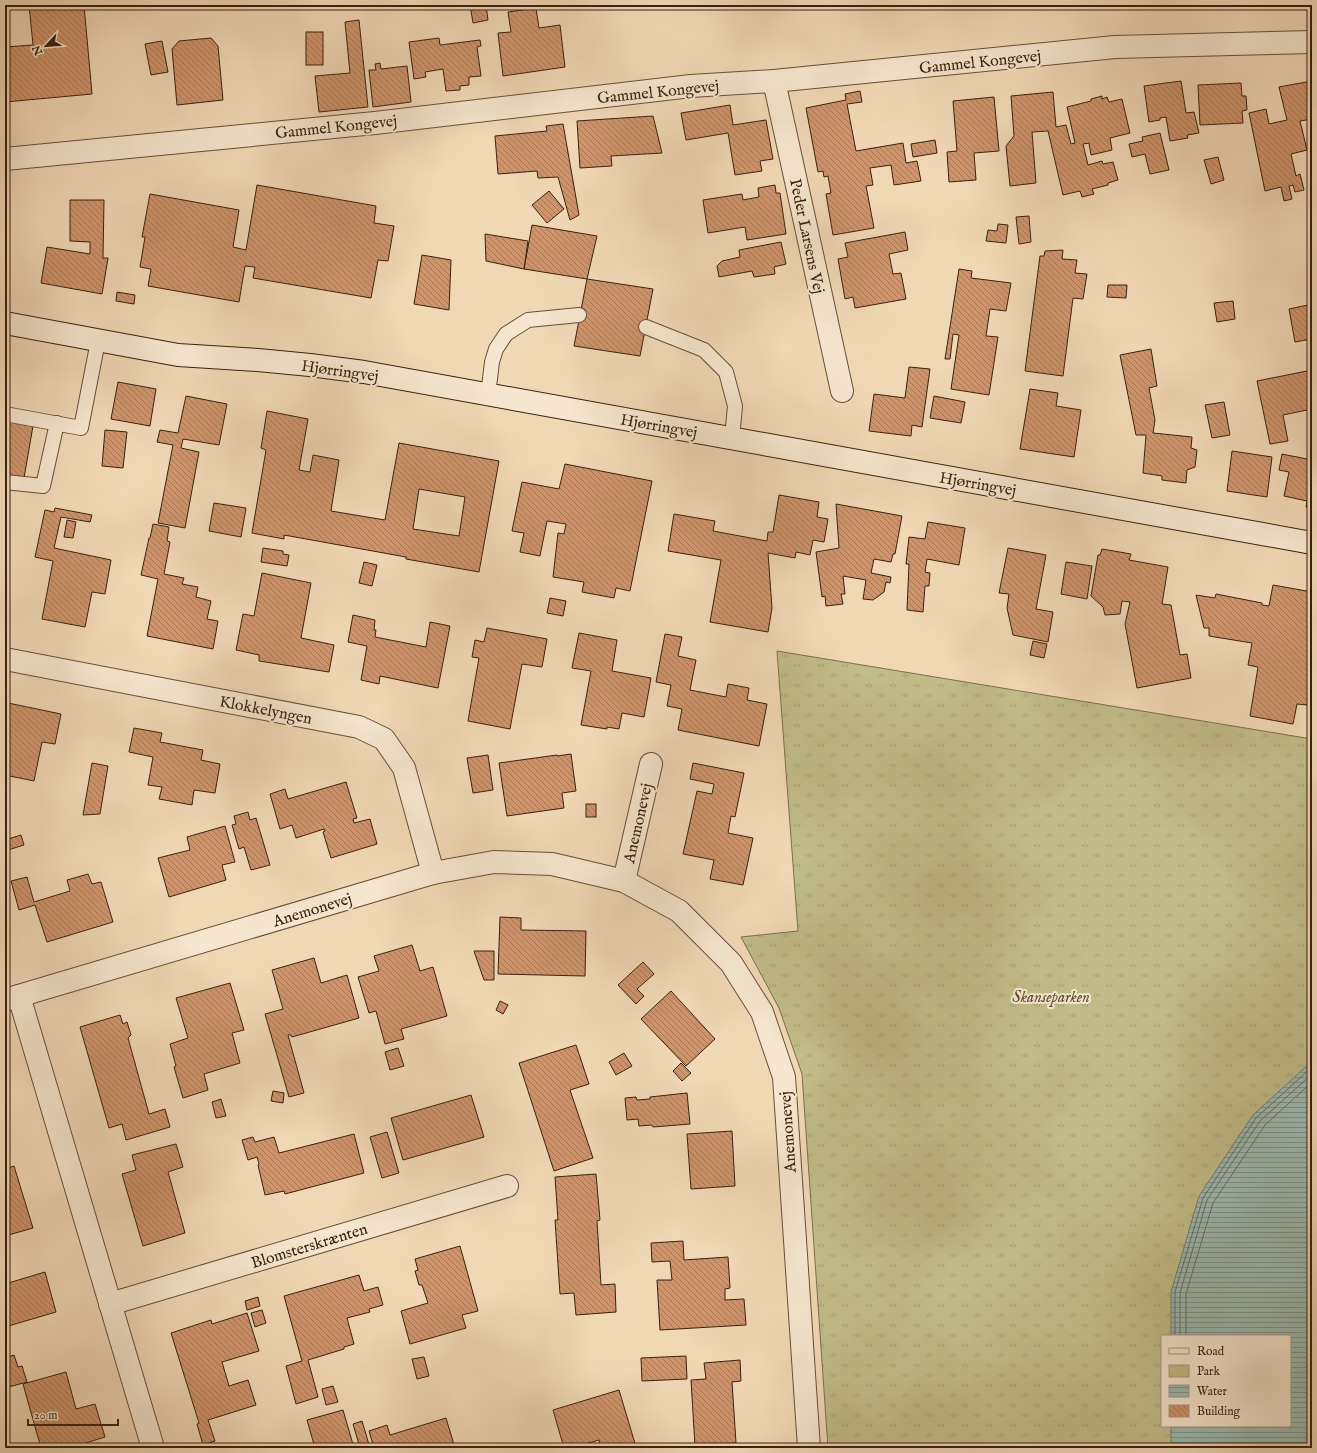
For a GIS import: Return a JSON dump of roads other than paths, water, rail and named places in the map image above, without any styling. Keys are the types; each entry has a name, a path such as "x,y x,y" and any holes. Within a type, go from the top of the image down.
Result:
{"street":[{"name":"Gammel Kongevej","path":"5,159 375,123 691,86 774,81 1115,47 1312,42"},
{"name":"Peder Larsens Vej","path":"774,81 842,391"},
{"name":"Hjørringvej","path":"5,323 178,355 258,360 364,372 1312,543"},
{"name":"Klokkelyngen","path":"5,659 359,727 384,739 404,768 433,873"},
{"name":"Anemonevej","path":"624,881 651,764"},
{"name":"Anemonevej","path":"12,998 433,873 494,862 552,864 624,881 679,911 731,963 762,1012 784,1077 809,1448"},
{"path":"12,998 110,1304 153,1448"},
{"name":"Blomsterskrænten","path":"110,1304 507,1186"}],"lane":[{"path":"488,395 492,362 496,349 506,334 528,320 556,316 580,315"},
{"path":"646,327 704,350 726,372 735,406 732,438"},
{"path":"5,414 82,428 98,341"},
{"path":"5,482 43,486 57,423"}],"water":[{"path":"1312,1061 1312,1448 1171,1448 1171,1427 1291,1427 1291,1335 1171,1335 1171,1292 1199,1196 1253,1115"}],"park label":[{"name":"Skanseparken","path":"1051,996"}]}
